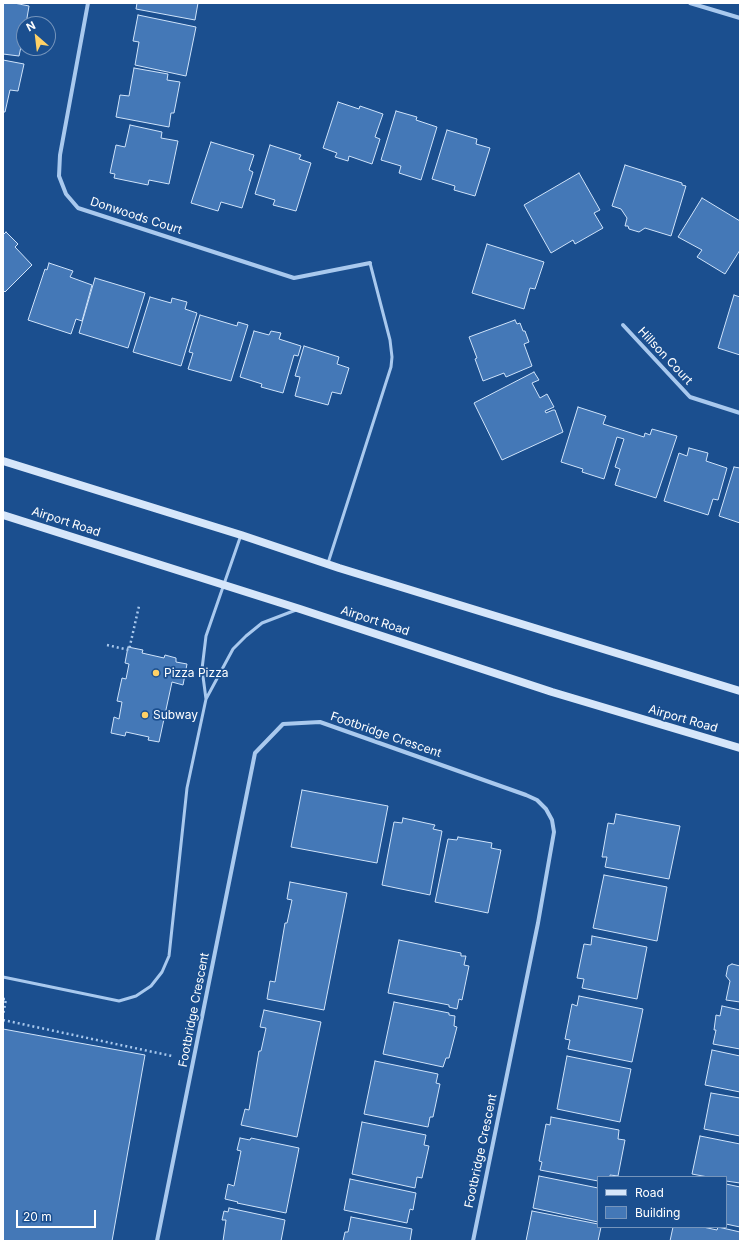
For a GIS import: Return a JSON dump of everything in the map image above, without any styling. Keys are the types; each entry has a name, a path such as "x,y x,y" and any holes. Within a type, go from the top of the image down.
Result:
{"main road":[{"path":"3,461 740,692"},
{"name":"Airport Road","path":"3,515 300,609 552,692 740,748"}],"street":[{"name":"Donwoods Court","path":"88,3 60,154 59,176 66,194 78,208 294,278 370,263"},
{"path":"690,3 740,18"},
{"name":"Hillson Court","path":"623,325 690,397 740,412"},
{"name":"Footbridge Crescent","path":"157,1241 255,754 283,724 320,722 526,795 537,800 546,809 552,820 554,832 538,923 473,1241"}],"lane":[{"path":"328,564 392,362 392,348 370,263"},
{"path":"206,699 202,670 206,636 241,535"},
{"path":"3,977 119,1001 136,996 151,986 162,972 169,956 187,788 206,699 233,649 246,636 262,624 300,609"}],"path":[{"path":"107,645 129,650 139,606"},
{"path":"3,999 6,999 3,1015"},
{"path":"3,1020 172,1056"}],"building":[{"path":"3,3 14,3 29,6 27,16 16,16 16,56 3,54"},
{"path":"137,3 198,3 195,20 136,9"},
{"path":"138,15 196,27 186,76 135,65 139,42 133,41"},
{"path":"3,60 24,64 18,91 10,90 5,112 3,112"},
{"path":"134,68 168,74 167,80 180,82 174,113 171,113 169,127 116,117 120,95 129,96"},
{"path":"338,102 359,109 360,106 383,114 375,137 380,139 372,164 349,156 348,161 335,157 337,153 323,148"},
{"path":"396,111 417,117 416,120 437,127 421,180 399,173 401,166 381,160"},
{"path":"130,125 162,132 161,138 178,141 169,184 149,180 148,185 114,178 115,174 110,173 116,145 125,147"},
{"path":"447,130 477,139 476,144 490,148 475,196 454,190 455,186 432,179"},
{"path":"211,142 254,155 249,170 253,172 242,208 221,202 218,211 191,203"},
{"path":"270,145 301,155 299,159 311,163 296,211 273,205 275,200 255,194"},
{"path":"625,165 682,183 682,185 686,186 671,236 645,228 639,232 629,229 628,226 625,226 627,218 621,209 612,206"},
{"path":"579,173 600,210 594,213 603,228 575,244 573,240 551,253 524,205"},
{"path":"702,198 740,221 740,250 725,274 697,257 702,250 678,237"},
{"path":"6,232 18,244 15,247 32,265 5,292 3,290 3,235"},
{"path":"487,244 544,262 535,289 530,288 524,309 472,293"},
{"path":"49,263 73,271 70,277 92,285 82,321 76,319 71,334 28,320 45,269 47,270"},
{"path":"95,278 145,293 128,348 79,333"},
{"path":"734,295 740,297 740,355 718,348"},
{"path":"150,297 171,303 172,298 187,302 185,309 197,313 181,366 133,352"},
{"path":"200,315 237,326 238,322 248,325 231,381 188,369 193,353 189,352"},
{"path":"515,320 517,324 520,323 523,331 525,331 529,342 524,344 532,366 506,377 504,373 483,381 475,359 477,358 469,337"},
{"path":"254,331 269,335 271,331 281,333 279,339 301,346 298,356 294,355 283,393 261,387 262,384 240,377"},
{"path":"304,346 339,357 337,364 349,368 341,394 332,392 328,405 295,396 300,377 295,376"},
{"path":"534,372 539,380 532,383 540,398 547,394 554,407 545,411 546,413 555,410 563,432 502,460 474,403"},
{"path":"578,407 606,416 603,424 644,437 645,433 650,435 652,429 677,436 656,498 615,485 620,469 615,467 624,439 617,437 604,479 582,472 583,469 561,462"},
{"path":"689,448 708,453 706,461 727,468 718,500 713,499 708,515 664,501 679,453 687,456"},
{"path":"734,467 740,468 740,523 719,516"},
{"path":"128,647 143,650 142,653 164,658 165,655 176,658 176,662 187,664 183,685 172,682 159,742 148,740 149,737 126,732 125,736 111,733 114,717 119,719 122,702 117,701 122,678 126,679 129,664 125,663"},
{"path":"302,790 388,806 377,863 291,847"},
{"path":"616,814 680,826 669,879 605,867 607,857 602,857 608,823 614,824"},
{"path":"403,818 435,825 433,829 442,831 430,895 382,885 394,822 402,823"},
{"path":"458,837 492,843 491,848 501,850 488,913 435,902 448,839 457,840"},
{"path":"604,875 667,887 657,941 593,928"},
{"path":"290,882 347,893 324,1010 267,999 270,981 275,982 285,923 287,923 292,900 287,899"},
{"path":"592,936 647,947 637,999 582,988 584,979 577,978 584,944 591,945"},
{"path":"399,940 461,953 461,956 466,956 464,965 469,966 462,1000 459,999 457,1009 449,1007 449,1005 388,993"},
{"path":"732,964 740,966 740,1002 726,1000 730,981 726,976 728,966"},
{"path":"579,996 643,1009 632,1062 568,1049 570,1040 565,1039 572,1004 577,1006"},
{"path":"394,1002 449,1013 449,1015 455,1016 454,1026 457,1027 449,1058 446,1058 443,1067 383,1054"},
{"path":"722,1006 740,1010 740,1049 713,1044 716,1030 714,1030 716,1015 720,1016"},
{"path":"264,1010 321,1022 297,1137 241,1125 245,1109 249,1110 259,1051 261,1051 266,1028 260,1027"},
{"path":"3,1029 145,1055 112,1241 3,1241"},
{"path":"712,1050 740,1056 740,1092 705,1085"},
{"path":"567,1056 631,1069 620,1122 557,1109"},
{"path":"375,1061 438,1074 436,1083 440,1084 433,1117 430,1117 428,1127 364,1114"},
{"path":"711,1093 740,1098 740,1136 704,1129"},
{"path":"551,1117 619,1130 618,1139 625,1140 618,1176 597,1176 597,1181 540,1170 542,1162 539,1161 546,1124 550,1125"},
{"path":"362,1122 426,1135 424,1145 429,1146 422,1178 417,1177 415,1188 352,1174"},
{"path":"700,1136 740,1144 740,1183 727,1181 727,1176 703,1176 692,1174"},
{"path":"240,1138 250,1140 251,1138 299,1148 286,1213 237,1203 238,1202 225,1199 228,1184 234,1186 241,1151 237,1150"},
{"path":"539,1176 597,1188 597,1222 533,1208"},
{"path":"350,1179 416,1193 413,1210 410,1209 407,1223 344,1210"},
{"path":"727,1184 740,1187 740,1227 727,1224"},
{"path":"229,1208 285,1220 281,1241 223,1241 226,1220 222,1220 224,1211 228,1212"},
{"path":"532,1211 597,1224 597,1228 601,1228 598,1241 526,1241"},
{"path":"351,1217 412,1229 410,1241 343,1241 345,1232 348,1232"},
{"path":"673,1228 708,1228 717,1230 718,1228 722,1228 740,1232 740,1241 670,1241"}],"place":[{"name":"Pizza Pizza","path":"156,673"},
{"name":"Subway","path":"145,715"}]}
